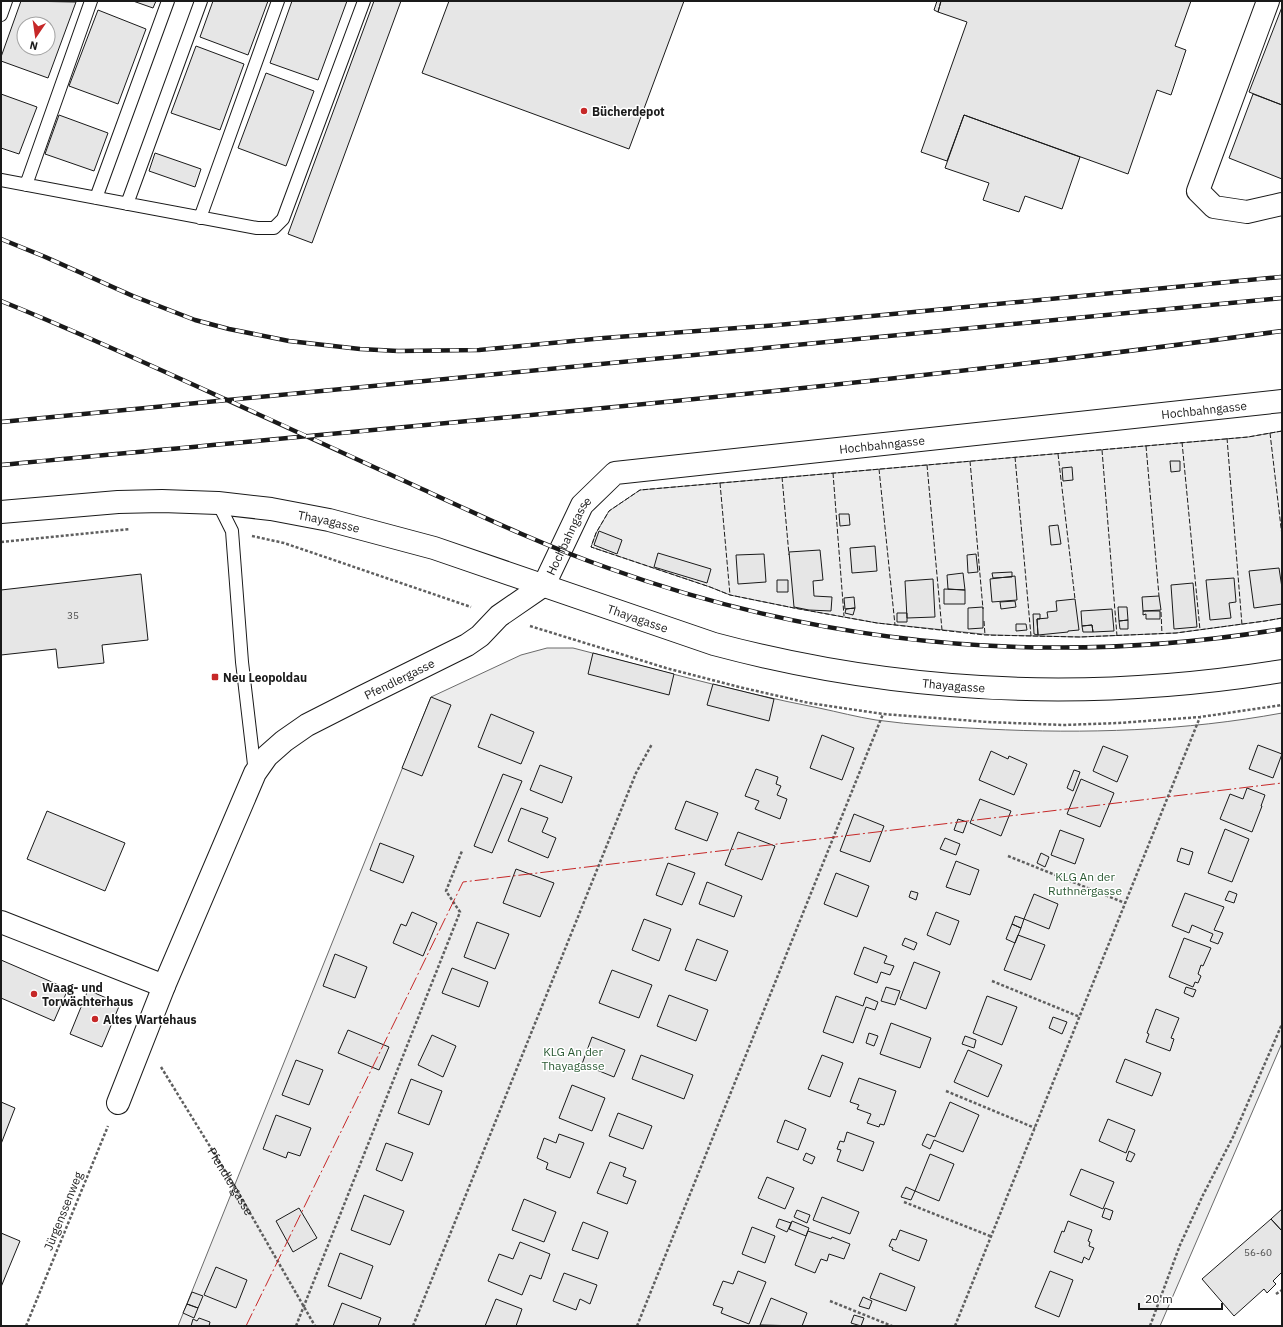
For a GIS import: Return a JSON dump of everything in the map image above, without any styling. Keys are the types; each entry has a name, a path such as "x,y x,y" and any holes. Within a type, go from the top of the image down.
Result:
{"street":[{"path":"1268,1 1198,191 1214,207 1247,212 1282,204"},
{"name":"Hochbahngasse","path":"544,585 582,506 615,473 1260,405 1282,401"},
{"name":"Thayagasse","path":"1,512 118,502 162,501 218,503 271,509 329,520 434,548 544,585 672,631 757,656 818,668 932,684 1019,690 1118,688 1203,682 1282,671"},
{"name":"Pfendlergasse","path":"118,1103 164,986 255,773 267,756 284,741 307,725 467,645 480,636 499,616 544,585"},
{"path":"1,922 164,986"}],"lane":[{"path":"1,15 6,1"},
{"path":"26,185 91,1"},
{"path":"96,198 168,1"},
{"path":"127,204 202,1"},
{"path":"200,218 278,1"},
{"path":"1,180 200,218 257,228 274,228 283,219 364,1"},
{"name":"Pfendlergasse","path":"218,503 232,531 242,662 255,773"}],"path":[{"path":"637,1326 883,714"},
{"path":"955,1326 1200,716"},
{"path":"414,1326 633,780 652,744"},
{"path":"296,1326 460,912 446,891 462,851"},
{"path":"1008,856 1125,903"},
{"path":"992,981 1080,1017"},
{"path":"1150,1326 1180,1245 1233,1137 1282,1024"},
{"name":"Pfendlergasse","path":"144,1039 235,1187 316,1326"},
{"path":"946,1091 1035,1128"},
{"name":"Jürgenssenweg","path":"26,1326 118,1103"},
{"path":"904,1202 990,1236"},
{"path":"1276,1294 1282,1290"},
{"path":"830,1301 892,1326"}],"green space":[{"path":"1282,431 1282,618 1265,621 1176,633 1080,637 992,635 877,623 730,595 591,547 596,533 609,511 640,490 1248,437"},
{"name":"KLG An der Thayagasse","path":"547,648 573,648 757,695 869,719 917,725 1061,731 1135,730 1209,724 1282,713 1282,1043 1160,1326 178,1326 431,697 521,655"}],"building":[{"path":"21,1 76,2 48,78 1,61 1,57"},
{"path":"133,1 156,1 153,8"},
{"path":"213,1 268,1 248,55 200,37"},
{"path":"292,1 347,1 318,80 270,63"},
{"path":"374,1 401,1 312,243 288,234"},
{"name":"Bücherdepot","path":"449,1 684,1 629,149 422,73"},
{"path":"937,1 941,1 938,12 934,10"},
{"path":"941,1 1191,1 1175,46 1186,50 1171,95 1157,90 1128,174 964,115 947,161 921,152 967,22 938,12"},
{"path":"1282,7 1282,105 1249,92"},
{"path":"98,10 146,29 118,104 69,86"},
{"path":"196,46 244,64 220,130 171,113"},
{"path":"266,73 314,91 286,166 238,148"},
{"path":"1,94 37,107 19,154 1,148"},
{"path":"1253,94 1282,105 1282,179 1229,158"},
{"path":"59,115 108,133 94,171 45,154"},
{"path":"964,115 1080,157 1062,209 1025,196 1019,212 983,200 989,183 945,168"},
{"path":"155,153 201,169 195,187 149,171"},
{"path":"1170,461 1180,461 1180,471 1171,472"},
{"path":"1072,467 1073,480 1063,481 1062,468"},
{"path":"839,514 849,514 850,525 840,526"},
{"path":"1058,525 1061,544 1051,545 1049,526"},
{"path":"599,531 622,540 617,554 594,545"},
{"path":"875,546 877,571 852,573 850,548"},
{"path":"820,550 823,580 813,581 814,596 832,597 831,611 809,610 794,607 789,552"},
{"path":"658,553 711,569 707,583 654,567"},
{"path":"764,554 766,582 738,584 736,555"},
{"path":"976,554 978,572 968,573 967,555"},
{"path":"1279,568 1282,588 1282,604 1254,608 1249,571"},
{"path":"1012,572 1012,577 993,578 992,573"},
{"path":"963,573 965,590 948,589 947,575"},
{"path":"141,574 148,640 102,645 104,663 58,668 56,649 1,655 1,590"},
{"path":"1015,576 1017,600 992,602 990,579"},
{"path":"1234,578 1236,602 1229,603 1231,618 1210,620 1206,580"},
{"path":"933,579 935,617 907,618 905,581"},
{"path":"777,580 788,580 788,592 777,592"},
{"path":"1193,583 1197,627 1174,629 1171,585"},
{"path":"944,589 965,590 965,604 944,604"},
{"path":"1159,596 1161,610 1143,611 1142,597"},
{"path":"854,597 855,608 845,609 844,598"},
{"path":"1075,599 1079,630 1038,635 1037,619 1048,618 1047,612 1057,611 1056,601"},
{"path":"1015,601 1016,607 1001,609 1000,602"},
{"path":"983,607 983,628 968,629 968,608"},
{"path":"1118,607 1127,607 1128,620 1119,621"},
{"path":"855,608 853,615 845,613 846,609"},
{"path":"1112,609 1114,631 1093,632 1092,625 1082,626 1081,611"},
{"path":"1143,611 1160,611 1160,619 1146,619 1146,614 1143,615"},
{"path":"897,613 907,613 907,622 897,622"},
{"path":"1033,614 1040,614 1040,619 1037,619 1038,635 1034,634"},
{"path":"1128,620 1128,629 1120,629 1119,621"},
{"path":"1016,624 1026,624 1027,630 1016,631"},
{"path":"1092,625 1093,632 1083,632 1082,626"},
{"path":"593,653 674,674 669,695 588,674"},
{"path":"713,684 774,699 769,721 707,705"},
{"path":"431,697 451,705 422,776 402,768"},
{"path":"491,714 534,732 521,764 478,747"},
{"path":"822,735 854,748 842,780 810,768"},
{"path":"1258,745 1282,754 1273,778 1249,769"},
{"path":"1103,746 1128,756 1117,782 1093,771"},
{"path":"991,751 1008,759 1009,756 1027,764 1014,795 979,780"},
{"path":"540,765 572,777 562,803 530,790"},
{"path":"756,769 778,777 776,784 781,786 777,795 787,799 780,819 755,809 759,801 745,796"},
{"path":"1074,770 1080,772 1073,791 1067,788"},
{"path":"503,774 522,781 492,853 474,846"},
{"path":"1081,779 1114,793 1100,827 1067,814"},
{"path":"1247,788 1265,795 1252,832 1220,819 1230,794 1243,799"},
{"path":"980,799 1011,811 1001,836 970,823"},
{"path":"686,801 718,813 707,841 675,829"},
{"path":"521,808 548,818 542,832 556,838 548,858 508,841"},
{"path":"47,811 125,843 105,891 27,859"},
{"path":"854,814 884,826 870,862 840,851"},
{"path":"958,819 967,822 963,833 954,830"},
{"path":"1225,829 1249,839 1232,882 1208,873"},
{"path":"1060,830 1084,839 1075,864 1051,855"},
{"path":"738,832 775,846 762,880 725,865"},
{"path":"945,838 960,844 956,855 940,849"},
{"path":"380,843 414,856 403,883 370,870"},
{"path":"1181,848 1193,852 1189,865 1177,861"},
{"path":"1041,853 1049,857 1045,867 1037,863"},
{"path":"956,861 979,870 970,895 946,887"},
{"path":"668,863 695,873 682,905 656,895"},
{"path":"516,869 554,883 540,917 503,903"},
{"path":"836,873 869,886 857,917 824,904"},
{"path":"707,882 742,896 734,917 699,904"},
{"path":"911,891 918,893 916,900 909,897"},
{"path":"1229,891 1237,894 1234,903 1225,900"},
{"path":"1185,893 1224,907 1214,930 1223,933 1218,944 1210,941 1213,934 1192,925 1189,933 1172,926"},
{"path":"1034,894 1058,904 1049,929 1024,919"},
{"path":"412,912 437,923 423,956 393,943 401,924 406,926"},
{"path":"936,912 959,921 950,945 927,935"},
{"path":"1015,916 1024,919 1021,928 1012,924"},
{"path":"644,919 671,929 659,961 632,950"},
{"path":"477,922 509,934 495,969 464,957"},
{"path":"1012,924 1021,928 1015,943 1006,939"},
{"path":"1018,935 1045,945 1031,980 1004,970"},
{"path":"905,938 917,943 914,950 902,945"},
{"path":"1184,938 1211,948 1203,966 1201,965 1198,974 1201,976 1198,983 1195,982 1193,987 1169,977"},
{"path":"697,939 728,951 716,981 685,970"},
{"path":"864,947 887,956 884,963 894,966 890,975 881,972 877,983 854,974"},
{"path":"335,954 367,967 355,998 323,986"},
{"name":"Waag- und Torwächterhaus","path":"1,960 68,989 54,1021 1,998"},
{"path":"914,962 940,972 926,1009 900,999"},
{"path":"452,968 488,982 479,1007 442,993"},
{"path":"612,970 652,985 639,1018 599,1003"},
{"path":"886,987 900,991 895,1005 881,1001"},
{"path":"1186,987 1196,990 1193,997 1184,993"},
{"name":"Altes Wartehaus","path":"88,990 120,1004 102,1047 70,1034"},
{"path":"669,995 708,1010 696,1041 657,1026"},
{"path":"836,996 863,1006 866,997 878,1002 875,1010 866,1007 853,1043 823,1032"},
{"path":"987,996 1017,1007 1002,1045 973,1033"},
{"path":"1156,1009 1179,1018 1171,1038 1174,1039 1170,1051 1146,1042 1149,1034 1147,1033"},
{"path":"1053,1017 1067,1022 1062,1034 1049,1028"},
{"path":"891,1023 931,1038 920,1068 880,1054"},
{"path":"348,1030 389,1047 379,1070 338,1053"},
{"path":"869,1033 878,1036 874,1046 866,1043"},
{"path":"432,1035 456,1046 443,1077 418,1065"},
{"path":"965,1036 976,1040 974,1048 962,1044"},
{"path":"592,1037 625,1050 614,1077 582,1064"},
{"path":"968,1050 1002,1065 988,1097 954,1082"},
{"path":"641,1055 693,1075 684,1099 632,1079"},
{"path":"822,1055 843,1063 830,1097 808,1089"},
{"path":"1125,1059 1161,1073 1152,1096 1116,1082"},
{"path":"296,1060 323,1070 309,1105 282,1095"},
{"path":"859,1078 896,1091 884,1125 880,1124 879,1127 867,1123 871,1114 857,1109 859,1105 850,1102"},
{"path":"411,1079 442,1091 429,1125 398,1113"},
{"path":"572,1085 605,1098 592,1131 559,1118"},
{"path":"1,1102 15,1108 1,1144"},
{"path":"950,1102 979,1115 963,1152 934,1140 930,1149 922,1145 927,1134 935,1137"},
{"path":"618,1113 652,1126 643,1149 609,1136"},
{"path":"276,1115 311,1128 300,1156 288,1152 286,1158 263,1149"},
{"path":"1108,1119 1135,1130 1126,1153 1099,1141"},
{"path":"785,1120 806,1129 798,1150 777,1142"},
{"path":"847,1132 874,1142 863,1171 837,1161 841,1150 837,1149 840,1141 844,1142"},
{"path":"559,1134 584,1143 570,1178 546,1169 548,1163 537,1158 544,1138 556,1143"},
{"path":"386,1143 413,1153 402,1181 376,1170"},
{"path":"1129,1151 1135,1154 1131,1162 1126,1160"},
{"path":"806,1153 815,1157 812,1164 803,1160"},
{"path":"930,1154 954,1164 939,1201 915,1191"},
{"path":"610,1162 626,1168 623,1176 636,1181 627,1204 597,1193"},
{"path":"1081,1169 1114,1182 1103,1209 1070,1195"},
{"path":"767,1177 794,1188 785,1209 758,1198"},
{"path":"906,1187 915,1191 911,1200 901,1197"},
{"path":"364,1195 404,1211 390,1245 351,1230"},
{"path":"822,1197 859,1212 850,1234 813,1220"},
{"path":"524,1199 556,1212 544,1242 512,1230"},
{"path":"299,1208 317,1238 293,1252 276,1221"},
{"path":"1105,1208 1113,1211 1110,1220 1102,1217"},
{"path":"1282,1209 1282,1231 1271,1219"},
{"path":"797,1210 810,1215 807,1223 794,1217"},
{"path":"779,1219 791,1223 787,1232 776,1227"},
{"path":"1271,1219 1282,1231 1282,1272 1273,1281 1276,1284 1267,1293 1264,1289 1234,1316 1202,1279"},
{"path":"792,1221 809,1228 806,1236 789,1229"},
{"path":"1068,1221 1092,1230 1088,1241 1090,1242 1089,1246 1094,1248 1089,1260 1084,1257 1082,1263 1054,1252 1062,1231 1064,1232"},
{"path":"583,1222 608,1232 598,1259 572,1250"},
{"path":"752,1227 775,1236 765,1263 742,1254"},
{"path":"900,1230 927,1240 919,1261 892,1250 893,1248 889,1246 892,1239 896,1240"},
{"path":"808,1231 831,1239 832,1237 850,1244 844,1259 829,1254 827,1261 821,1259 815,1273 795,1265"},
{"path":"1,1233 20,1241 1,1287"},
{"path":"520,1242 550,1254 541,1279 530,1275 522,1295 488,1281 499,1254 513,1259"},
{"path":"340,1253 373,1266 361,1299 328,1286"},
{"path":"216,1267 247,1280 236,1308 204,1295"},
{"path":"738,1271 766,1282 749,1324 721,1313 723,1308 713,1305 723,1281 733,1284"},
{"path":"1050,1271 1073,1280 1059,1317 1035,1307"},
{"path":"564,1273 597,1285 590,1304 580,1299 576,1310 553,1301"},
{"path":"880,1273 915,1287 906,1311 870,1298"},
{"path":"192,1292 203,1296 198,1308 187,1304"},
{"path":"863,1297 872,1301 869,1309 859,1306"},
{"path":"771,1298 807,1313 802,1326 760,1325"},
{"path":"496,1299 522,1309 516,1326 485,1326"},
{"path":"342,1303 381,1318 378,1326 333,1326"},
{"path":"187,1304 198,1308 194,1318 183,1313"},
{"path":"854,1315 864,1318 861,1326 851,1323"},
{"path":"199,1318 210,1322 209,1326 191,1326 193,1319 197,1321"}],"railway":[{"path":"1,239 133,296 195,320 229,329 289,341 360,349 398,351 479,350 604,338 778,325 1281,277"},
{"path":"1,422 1282,298"},
{"path":"1,301 122,353 538,541 608,568 691,595 774,616 857,632 941,642 1026,647 1111,647 1196,641 1282,629"},
{"path":"1,465 803,388 963,371 1282,331"}],"fence":[{"path":"1282,431 1248,437 640,490 609,511 596,533 591,547 730,595 877,623 985,635 1080,637 1176,633 1282,618"},
{"path":"1270,433 1282,536"},
{"path":"1227,438 1242,625"},
{"path":"1182,442 1200,630"},
{"path":"1146,446 1159,596"},
{"path":"1102,450 1117,636"},
{"path":"1058,454 1075,599"},
{"path":"1015,457 1031,636"},
{"path":"970,461 983,609"},
{"path":"927,465 942,630"},
{"path":"879,469 895,625"},
{"path":"833,473 844,616"},
{"path":"782,477 789,555"},
{"path":"720,483 730,595"},
{"path":"1161,612 1162,634"},
{"path":"984,621 985,635"}],"power":[{"path":"246,1326 463,882 1282,783"}],"place":[{"name":"Bücherdepot","path":"584,111"},
{"name":"Neu Leopoldau","path":"215,677"},
{"name":"Waag- und Torwächterhaus","path":"34,994"},
{"name":"Altes Wartehaus","path":"95,1019"}],"park label":[{"name":"KLG An der Ruthnergasse","path":"1085,883"}]}
